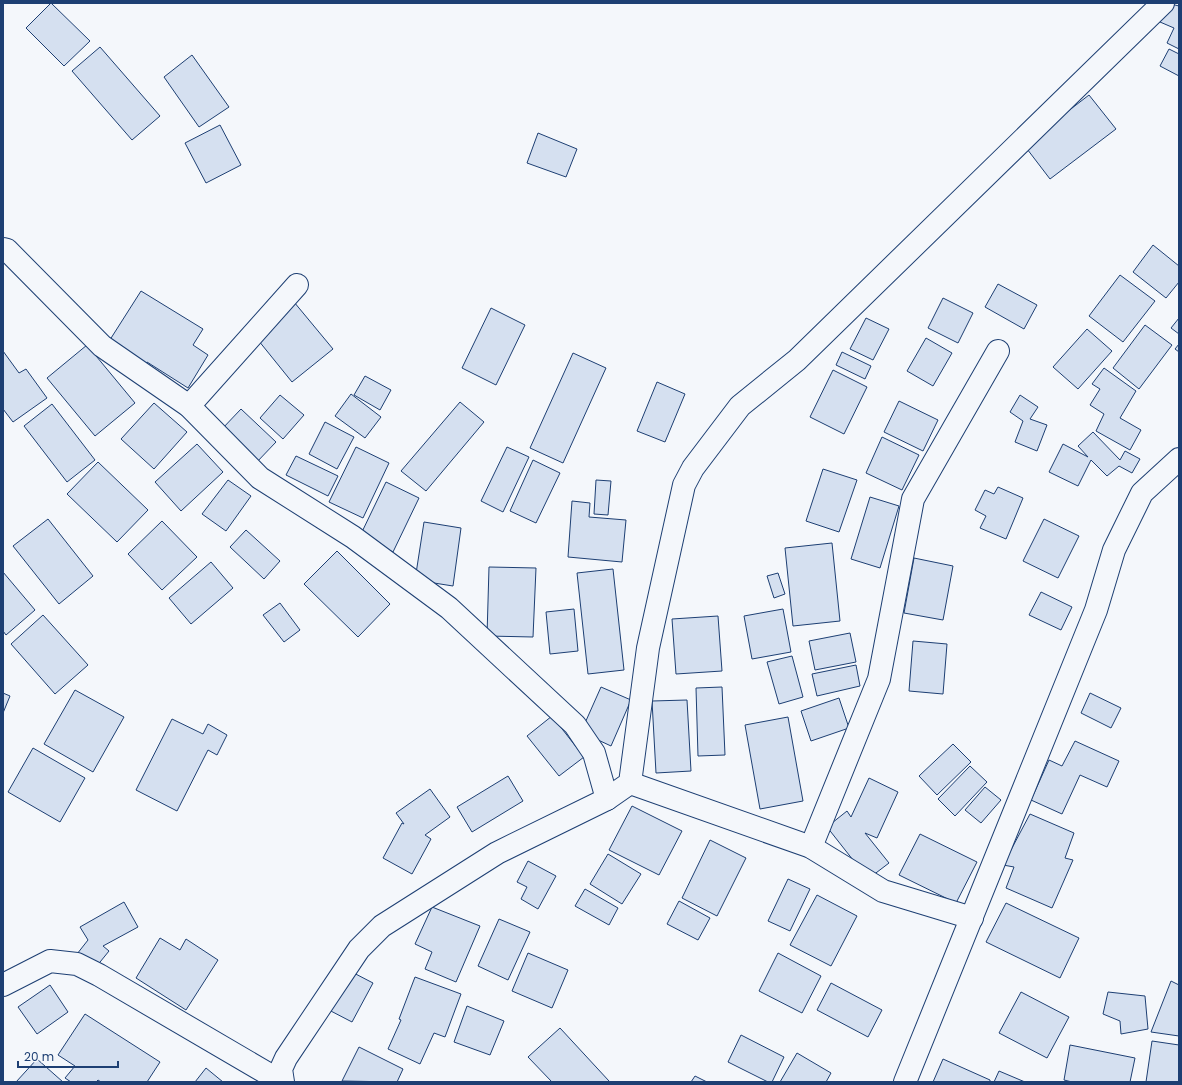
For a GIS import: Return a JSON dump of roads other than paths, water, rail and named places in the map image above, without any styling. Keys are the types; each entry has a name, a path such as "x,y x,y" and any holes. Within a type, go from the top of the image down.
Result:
{"street":[{"path":"282,1082 281,1069 286,1058 359,949 382,926 497,853 607,799 630,782 648,648 684,485 693,468 740,406 798,360 1163,3"},
{"path":"3,249 7,250 102,346 189,406 260,478 353,537 449,608 569,720 594,754 607,799"},
{"path":"189,406 297,285"},
{"path":"811,847 879,679 914,500 998,351"},
{"path":"905,1082 1096,610 1114,550 1142,493 1179,459"},
{"path":"630,782 811,847 883,891 972,918"},
{"path":"3,985 50,960 77,964 99,975 282,1082"}]}
